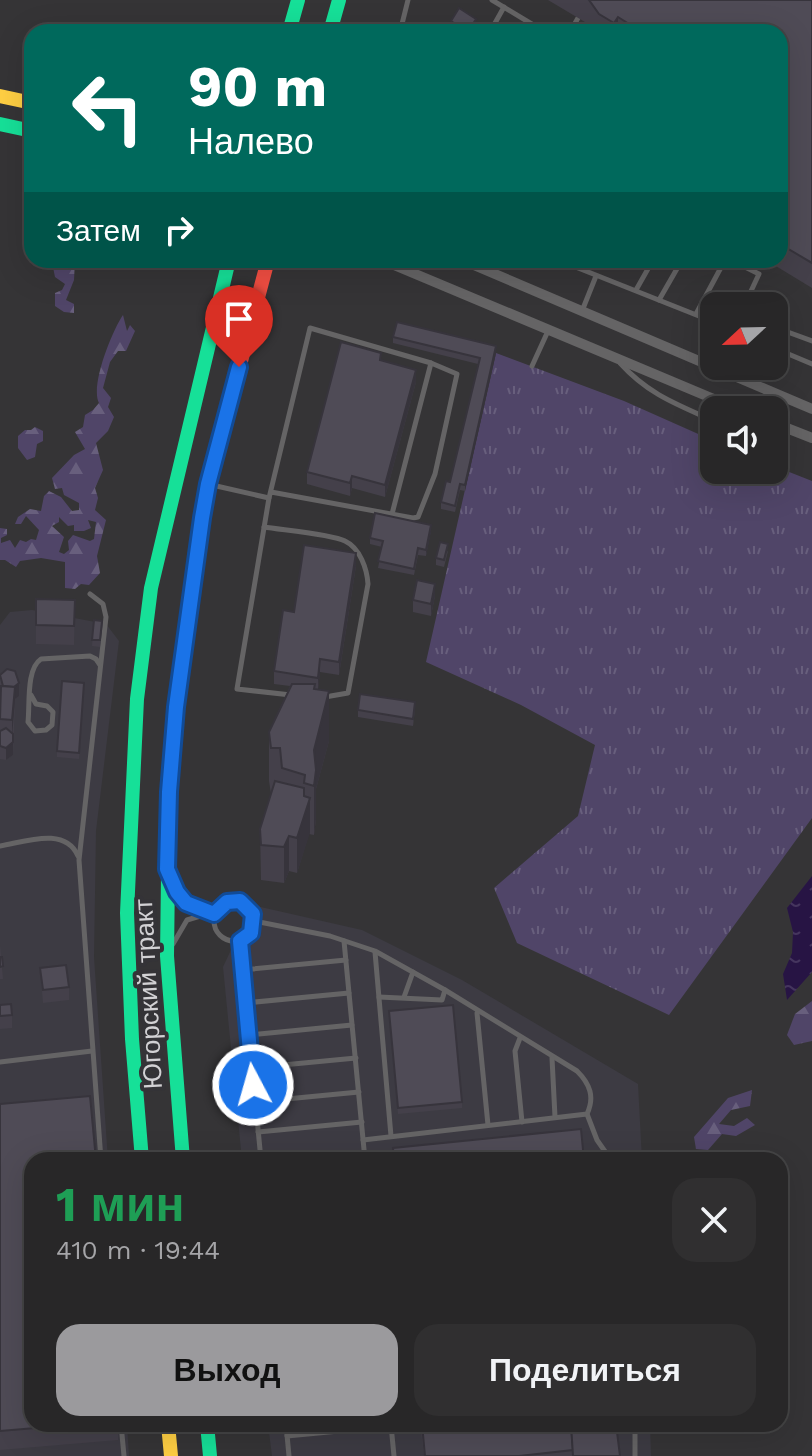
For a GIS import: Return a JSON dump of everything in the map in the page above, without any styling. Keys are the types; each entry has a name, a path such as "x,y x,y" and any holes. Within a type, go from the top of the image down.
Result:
{"main road":[{"path":"291,24 298,0"},
{"path":"332,24 339,0"},
{"path":"0,96 24,101"},
{"path":"0,124 24,129"},
{"name":"Югорский тракт","path":"141,1152 132,1039 127,913 137,699 151,588 227,268"},
{"name":"Югорский тракт","path":"182,1152 167,956 169,792 176,707 208,484 266,268"},
{"path":"169,1432 171,1456"},
{"path":"208,1432 210,1456"}],"street":[{"path":"401,268 706,396"},
{"path":"481,268 812,409"},
{"path":"788,429 812,438"}],"lane":[{"path":"402,24 408,0"},
{"path":"492,0 527,24"},
{"path":"494,24 504,7"},
{"path":"575,24 578,18"},
{"path":"577,268 700,316"},
{"path":"636,290 648,268"},
{"path":"659,300 677,268"},
{"path":"696,314 721,268"},
{"path":"747,268 759,274 751,292"},
{"path":"582,311 596,276"},
{"path":"208,484 270,495 413,518 418,517 435,474 459,377 455,372 431,363 310,328 270,495 237,689 300,695"},
{"path":"532,366 548,330"},
{"path":"788,332 812,341"},
{"path":"788,354 812,364"},
{"path":"617,359 635,379 656,395 700,415"},
{"path":"392,514 431,363"},
{"path":"264,527 345,541 356,551 368,575 348,693 330,698 315,696"},
{"path":"90,594 105,609 79,860 100,1152"},
{"path":"31,695 36,704 47,706 53,712 52,725 46,730 35,731 30,727 31,695 33,669 41,659 90,656 101,666"},
{"path":"0,846 57,837 69,842 79,860"},
{"path":"167,869 177,892 186,903 212,913"},
{"path":"167,956 187,920 212,913 227,902 240,901 250,909 254,921 251,933 240,941 228,940 214,928 212,913"},
{"path":"254,921 375,951 577,1071 588,1082 591,1094 587,1114 605,1152"},
{"path":"240,941 260,1152"},
{"path":"344,941 364,1152"},
{"path":"375,951 391,1136"},
{"path":"242,970 346,960"},
{"path":"404,997 413,972"},
{"path":"379,997 442,1000 445,990"},
{"path":"245,1003 349,993"},
{"path":"477,1012 488,1125"},
{"path":"248,1035 352,1025"},
{"path":"520,1038 515,1051 522,1122"},
{"path":"0,1062 92,1051"},
{"path":"552,1057 555,1117"},
{"path":"252,1068 356,1058"},
{"path":"255,1102 359,1092"},
{"path":"363,1140 587,1114"},
{"path":"258,1132 362,1122"},
{"path":"122,1432 124,1456"},
{"path":"287,1432 289,1456"},
{"path":"287,1436 325,1432"},
{"path":"392,1432 394,1456"},
{"path":"635,1432 635,1456"}],"shaded area":[{"path":"32,610 106,624 119,641 96,831 94,957 107,1152 24,1152 24,1432 128,1432 129,1456 0,1456 0,625 10,612"},
{"path":"252,905 362,930 462,980 638,1084 642,1152 241,1152 223,967"},
{"path":"269,1432 650,1432 651,1456 272,1456"}],"green space":[{"path":"53,268 75,268 74,280 66,300 74,304 74,313 64,312 55,306 55,293 62,290 65,284 55,277"},
{"path":"123,315 127,331 130,325 135,331 126,351 118,351 110,362 103,388 111,398 108,407 114,417 108,431 96,443 103,470 95,488 98,498 95,510 106,520 97,556 100,573 89,585 65,588 65,562 41,558 20,561 16,567 0,560 0,528 7,529 1,543 10,540 15,548 20,540 36,540 39,530 26,516 21,524 15,524 18,517 30,509 41,511 44,496 49,491 61,497 72,511 79,510 79,503 64,495 62,488 55,489 52,478 74,455 85,449 75,432 83,427 85,415 99,403 97,384","holes":["59,517 68,526 74,525 74,531 84,531 91,528 88,520 96,522 94,539 90,541 73,535 68,541 69,550 64,554 59,552 64,537 52,526 59,522"]},
{"path":"496,353 624,401 700,435 700,484 788,484 788,472 812,481 812,818 669,1015 517,943 494,888 578,816 595,745 521,705 426,662"},
{"path":"35,427 43,431 43,441 37,444 35,457 27,460 18,448 18,436"},
{"path":"812,1001 812,1041 794,1045 787,1035 795,1014"},
{"path":"752,1090 750,1106 731,1110 719,1124 734,1126 747,1118 755,1125 736,1136 722,1134 708,1150 696,1149 694,1137 728,1098"}],"water":[{"path":"812,876 812,972 787,1000 783,974 792,953 793,932 787,908"}],"building":[{"path":"589,0 812,0 812,263 788,249 788,24 629,24 618,17 614,23 599,14"},
{"path":"459,8 476,19 473,24 451,21"},
{"path":"397,322 496,346 465,485 460,484 455,506 441,502 446,481 450,482 480,358 393,337"},
{"path":"341,342 381,353 380,360 416,370 385,485 352,476 350,483 307,472"},
{"path":"375,513 431,525 426,550 418,548 414,569 378,561 383,541 370,538"},
{"path":"440,542 448,544 444,560 436,558"},
{"path":"304,545 356,553 339,662 320,659 318,678 274,671 283,610 294,612"},
{"path":"417,580 435,584 431,604 413,600"},
{"path":"36,599 75,600 74,626 36,625"},
{"path":"94,620 102,621 100,640 92,640"},
{"path":"7,669 15,671 19,683 14,687 3,686 0,675"},
{"path":"62,681 84,683 79,753 57,751"},
{"path":"292,684 315,684 314,689 329,691 314,750 314,786 304,783 305,775 282,768 280,748 271,748 269,732"},
{"path":"1,686 15,687 12,720 0,719"},
{"path":"360,694 415,702 413,719 358,710"},
{"path":"6,728 13,734 13,742 6,748 0,746 0,731"},
{"path":"275,781 304,788 304,796 310,798 297,838 289,836 284,847 261,845 260,829"},
{"path":"66,965 69,987 43,990 40,968"},
{"path":"11,1004 12,1015 0,1016 0,1005"},
{"path":"453,1005 462,1102 398,1108 389,1011"},
{"path":"90,1096 95,1152 24,1152 24,1429 0,1431 0,1104"},
{"path":"581,1129 583,1152 393,1152 393,1148"},
{"path":"423,1432 572,1432 573,1450 519,1456 425,1456"},
{"path":"572,1432 617,1432 620,1456 573,1456"}],"traffic: fast":[{"path":"291,24 298,0"},
{"path":"332,24 339,0"},
{"path":"0,124 24,129"},
{"path":"141,1152 132,1039 127,913 137,699 151,588 227,268"},
{"path":"182,1152 167,956 169,792 176,707 208,484 236,380"},
{"path":"208,1432 210,1456"}],"traffic: slow":[{"path":"0,96 24,101"},
{"path":"169,1432 171,1456"}],"traffic: jam":[{"path":"236,380 266,268"}],"route":[{"path":"239,367 208,484 186,627 169,792 167,869 177,892 186,903 214,914 227,902 240,901 253,914 251,933 240,941 253,1085"}]}
